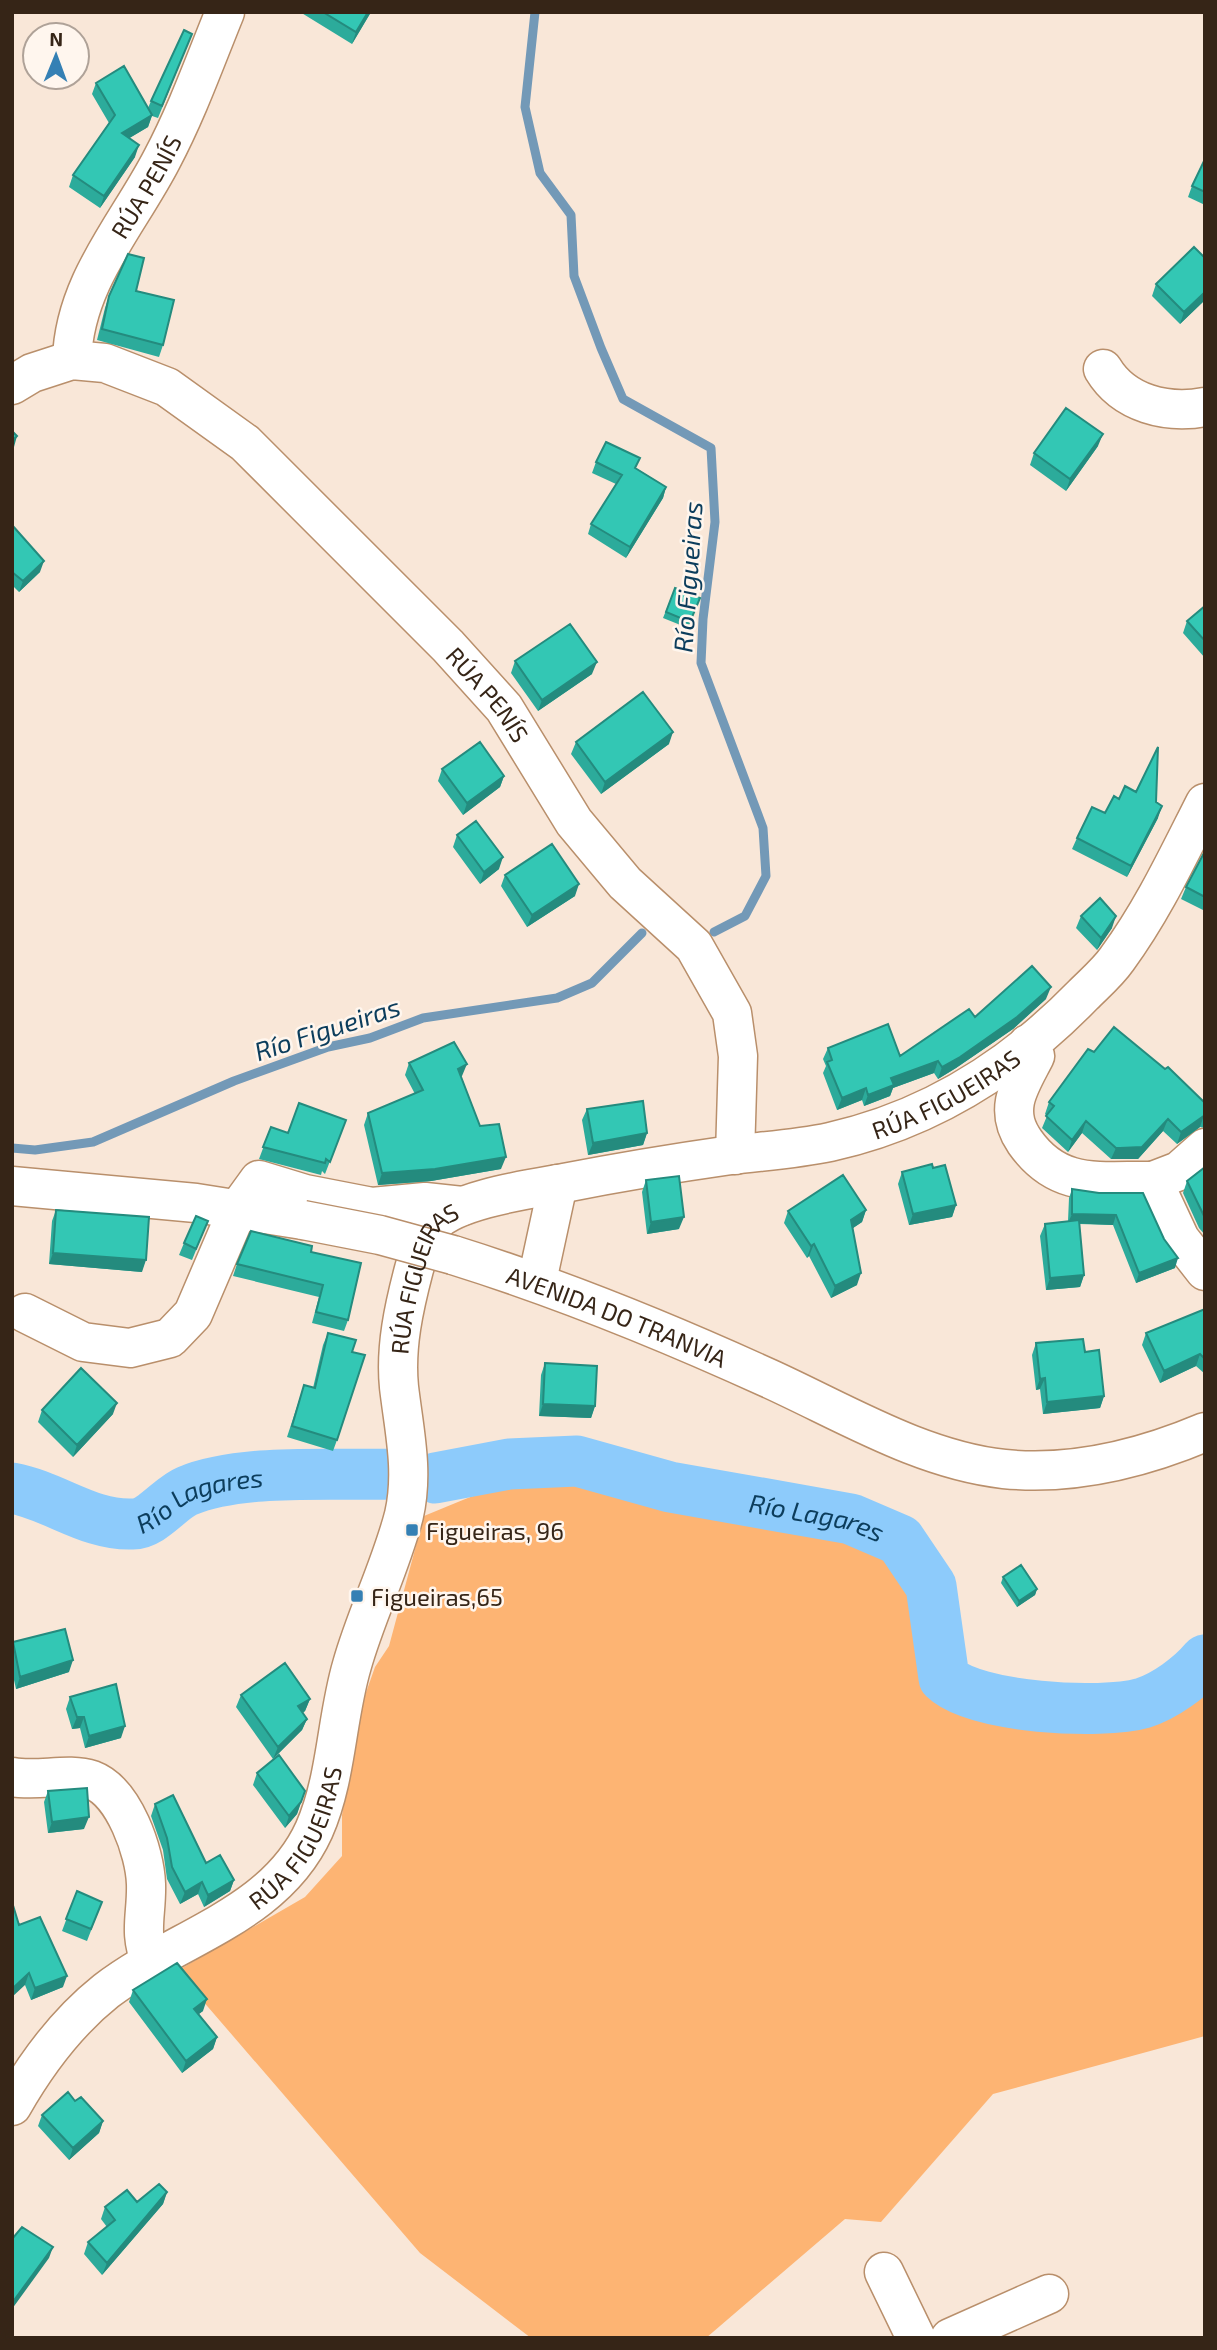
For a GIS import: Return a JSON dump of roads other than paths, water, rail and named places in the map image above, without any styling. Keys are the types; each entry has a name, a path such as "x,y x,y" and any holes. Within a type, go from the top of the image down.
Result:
{"street":[{"name":"RÚA PENÍS","path":"72,360 73,329 100,262 162,159 225,12"},
{"name":"RÚA PENÍS","path":"12,385 32,373 72,360 105,363 167,387 245,443 449,646 504,708 574,822 625,883 694,946 732,1013 738,1056 735,1155"},
{"path":"1103,369 1111,382 1143,404 1168,409 1205,407"},
{"name":"RÚA FIGUEIRAS","path":"12,2106 30,2075 64,2032 106,1992 249,1905 288,1874 314,1829 333,1762 351,1668 404,1514 410,1468 399,1383 404,1306 423,1240 436,1220 462,1206 558,1184 828,1143 924,1112 957,1096 1065,1014 1115,962 1154,901 1205,803"},
{"path":"1028,1044 1035,1056 1015,1099 1014,1116 1018,1131 1034,1154 1057,1174 1077,1180 1153,1181 1179,1171 1205,1148"},
{"path":"25,1313 83,1342 130,1348 170,1338 192,1314 238,1209 259,1180 305,1194 372,1207 425,1202 462,1206"},
{"path":"1153,1181 1180,1239 1205,1271"},
{"path":"537,1281 558,1184"},
{"name":"AVENIDA DO TRANVIA","path":"12,1186 93,1191 238,1209 380,1235 453,1255 537,1281 648,1324 935,1454 1003,1469 1048,1471 1106,1465 1156,1452 1205,1432"},
{"path":"12,1777 89,1779 108,1787 121,1804 141,1853 146,1884 143,1944 151,1963"},
{"path":"884,2272 916,2338"},
{"path":"950,2338 1049,2294"}],"waterway":[{"name":"Río Figueiras","path":"535,12 525,107 540,173 571,215 574,276 601,348 623,399 711,448 715,522 703,619 701,663 763,828 766,876 745,916 714,932"},
{"name":"Río Figueiras","path":"12,1148 35,1150 93,1142 234,1081 328,1047 370,1038 423,1018 557,998 592,983 642,933"},
{"name":"Río Lagares","path":"435,1478 509,1464 577,1461 670,1487 851,1519 900,1540 931,1586 944,1678 960,1688 982,1696 1039,1706 1124,1707 1143,1703 1169,1691 1205,1660"},
{"name":"Río Lagares","path":"12,1488 43,1497 87,1516 133,1524 147,1520 187,1491 234,1479 288,1475 393,1474"}],"place":[{"name":"Figueiras, 96","path":"412,1530"},
{"name":"Figueiras,65","path":"357,1596"}]}
